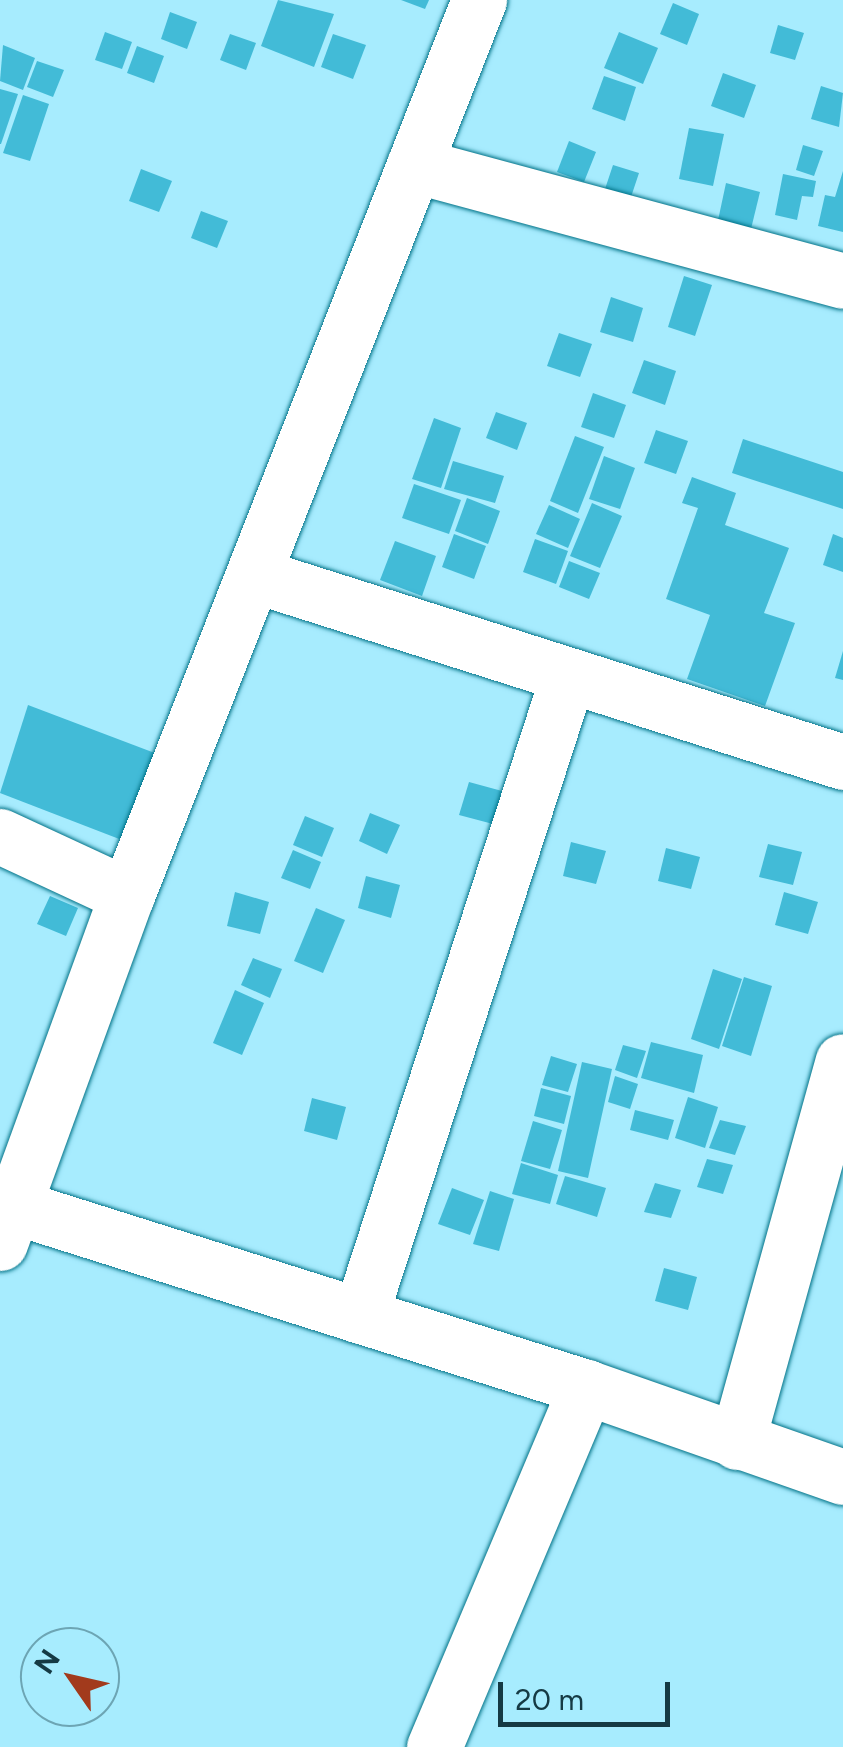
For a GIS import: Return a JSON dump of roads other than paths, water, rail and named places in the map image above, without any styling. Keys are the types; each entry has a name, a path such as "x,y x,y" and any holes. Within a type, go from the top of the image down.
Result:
{"street":[{"path":"479,0 127,895 5,1218 360,1316 586,1387 843,1476"},
{"path":"414,165 843,280"},
{"path":"254,575 567,679 843,762"},
{"path":"360,1316 567,679"},
{"path":"0,836 127,895"},
{"path":"736,1442 843,1061"},
{"path":"434,1747 586,1387"}]}
